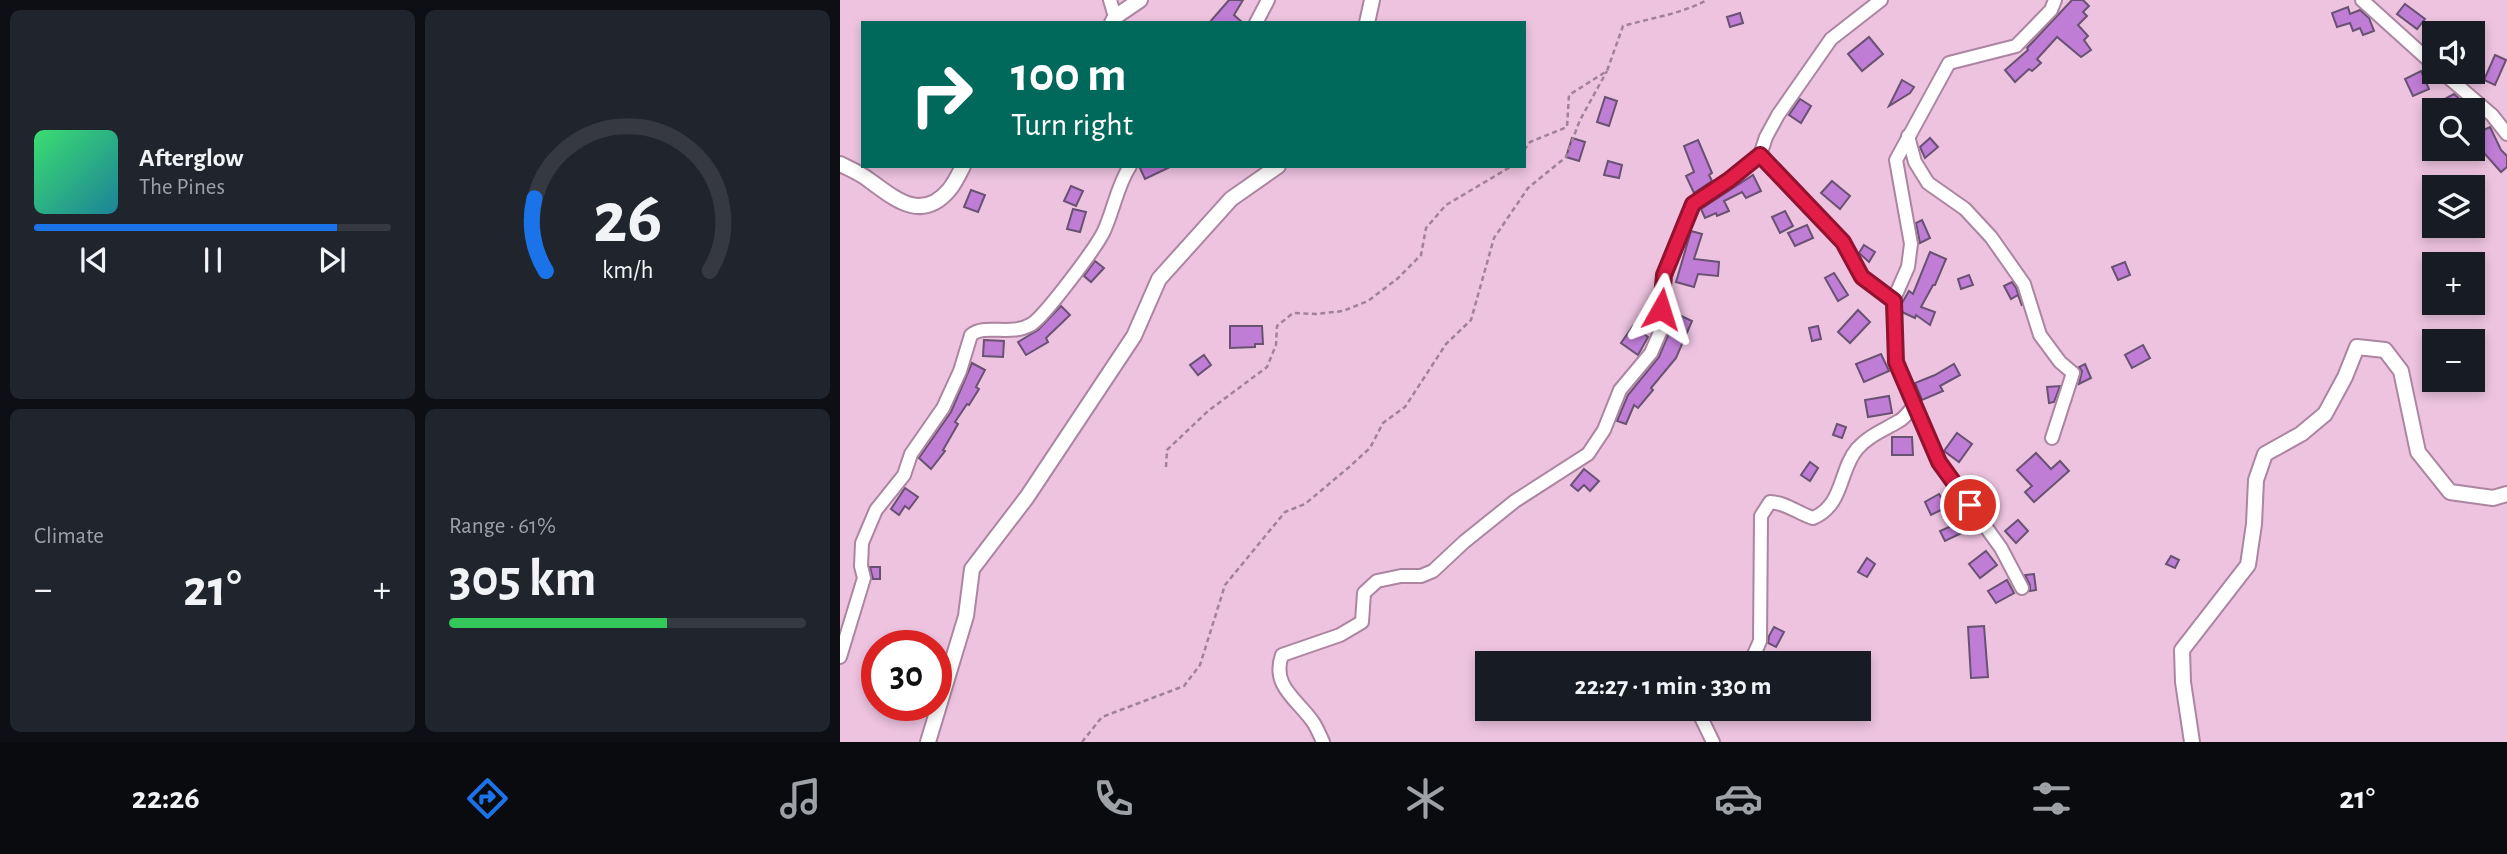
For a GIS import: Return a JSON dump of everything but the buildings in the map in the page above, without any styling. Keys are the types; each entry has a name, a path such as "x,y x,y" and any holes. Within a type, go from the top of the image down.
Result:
{"street":[{"path":"1110,0 1114,20 1140,0"},
{"path":"1257,21 1268,0"},
{"path":"1367,21 1372,0"},
{"path":"1857,17 1858,0"},
{"path":"1323,742 1314,723 1283,686 1277,669 1282,655 1340,635 1362,622 1364,593 1377,581 1401,576 1421,576 1433,571 1515,501 1588,454 1604,430 1620,390 1651,353 1661,330 1664,275 1693,204 1760,155 1778,115 1831,39 1881,0"},
{"path":"2022,588 2001,548 1939,462 1896,362 1894,301 1908,267 1911,244 1896,160 1949,63 2016,46 2051,10 2055,0"},
{"path":"2362,0 2422,54"},
{"path":"2456,84 2492,115 2507,134"},
{"path":"1908,136 1914,162 1928,183 1965,209 1991,237 2024,285 2040,335 2060,362 2073,373 2052,438"},
{"path":"1760,155 1843,242 1862,277 1894,301"},
{"path":"840,163 866,177 898,202 919,207 937,201 950,190 962,168"},
{"path":"840,657 864,578 861,566 862,543 876,510 904,475 911,454 943,408 960,371 971,335 983,329 1013,331 1033,323 1054,300 1103,233 1121,180 1128,168"},
{"path":"928,742 966,616 972,569 1027,497 1135,336 1159,279 1231,199 1275,168"},
{"path":"2192,742 2183,682 2182,650 2248,565 2254,524 2256,480 2265,454 2301,434 2325,414 2345,377 2357,347 2385,350 2401,371 2418,452 2450,492 2493,498 2507,494"},
{"path":"1756,651 1760,641 1761,516 1770,502 1786,503 1813,518 1825,513 1840,488 1855,450 1875,433 1901,420 1914,405"},
{"path":"1703,721 1713,742"}],"path":[{"path":"1082,742 1102,717 1184,686 1200,665 1226,585 1284,513 1305,504 1370,448 1383,423 1405,407 1446,345 1471,320 1494,238 1528,188 1566,157 1580,120 1607,71 1623,26 1682,12 1707,0"},
{"path":"1526,147 1530,142 1567,127 1569,95 1607,71"},
{"path":"1166,467 1167,450 1208,411 1267,367 1276,345 1277,326 1293,313 1343,311 1368,301 1397,279 1420,255 1426,228 1446,205 1509,168"}],"route":[{"path":"1661,309 1664,275 1693,204 1760,155 1843,242 1862,277 1894,301 1896,362 1939,462 1970,505"}]}
